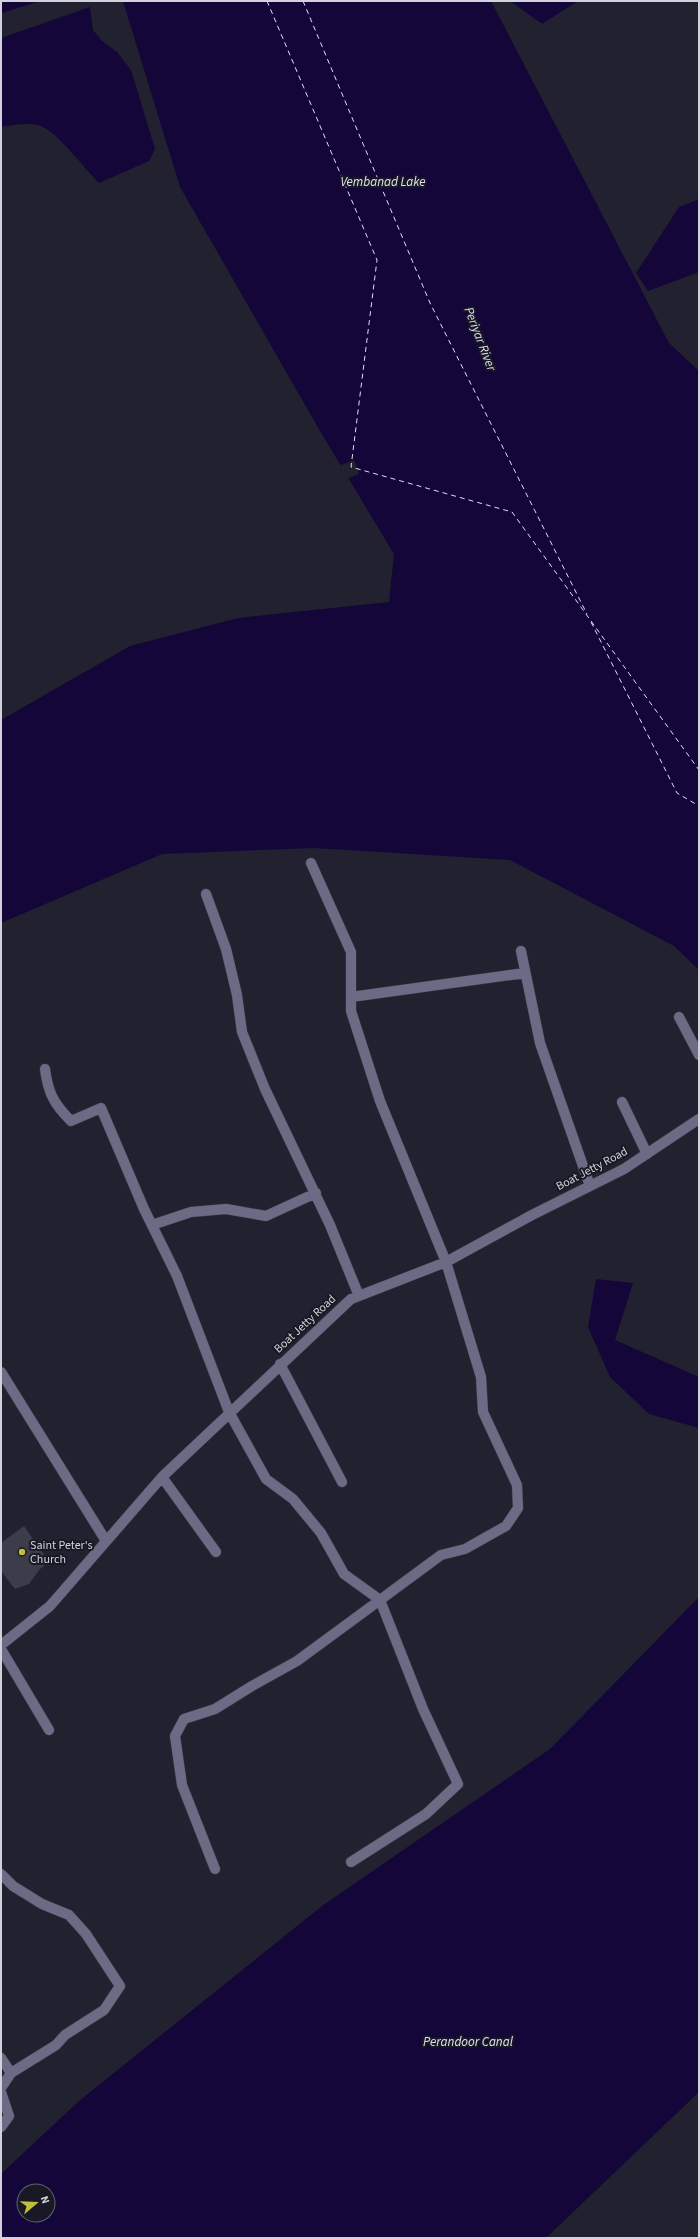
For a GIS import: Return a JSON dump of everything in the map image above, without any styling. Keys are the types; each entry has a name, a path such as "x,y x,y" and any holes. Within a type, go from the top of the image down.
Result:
{"street":[{"path":"215,1869 182,1785 175,1736 184,1719 215,1709 252,1686 297,1662 441,1555 465,1549 506,1526 518,1508 517,1485 483,1412 481,1377 446,1262 380,1101 351,1011 351,952 311,863"},
{"path":"206,894 226,949 237,995 242,1032 265,1089 316,1193 359,1296"},
{"path":"521,951 540,1043 590,1186"},
{"path":"351,997 525,972"},
{"path":"679,1017 699,1055"},
{"path":"45,1069 48,1089 59,1109 71,1121 101,1108 152,1225 177,1276 229,1412 266,1479 293,1499 321,1533 344,1574 380,1600 423,1709 458,1784 426,1814 351,1862"},
{"path":"622,1102 647,1154"},
{"name":"Boat Jetty Road","path":"1,1645 50,1606 162,1477 229,1412 351,1299 446,1262 532,1215 624,1169 699,1119"},
{"path":"152,1225 191,1212 226,1209 266,1216 316,1193"},
{"path":"280,1364 342,1482"},
{"path":"1,1372 106,1541"},
{"path":"162,1477 216,1552"},
{"path":"1,1649 49,1730"},
{"path":"1,1874 13,1886 42,1904 69,1915 86,1934 120,1986 104,2010 65,2035 56,2045 11,2073 1,2088"},
{"path":"1,2058 11,2073"},
{"path":"1,2092 9,2116 1,2126"}],"water":[{"path":"1,1 41,1 1,13"},
{"name":"Vembanad Lake","path":"123,1 491,1 669,343 699,371 699,970 674,946 510,860 314,848 162,854 1,923 1,720 130,646 238,618 389,602 394,554 320,431 180,187"},
{"path":"510,1 578,1 542,24"},
{"path":"90,7 93,30 102,41 117,52 131,70 155,149 149,161 99,183 63,143 41,126 21,124 1,127 1,38"},
{"path":"699,199 699,272 648,291 636,273 679,207"},
{"path":"596,1279 633,1283 615,1340 699,1377 699,1428 649,1414 610,1377 588,1327"},
{"name":"Perandoor Canal","path":"699,1597 699,2092 546,2238 1,2238 1,2174 79,2101 322,1906 550,1749"}],"pier":[{"path":"354,460 359,474 346,479 339,466"}],"building":[{"name":"Saint Peter's Church","path":"24,1526 49,1562 40,1569 29,1584 15,1589 1,1571 1,1543"}],"ferry route":[{"path":"267,1 377,260 351,467 512,512 699,770"},
{"path":"303,1 430,303 587,614"},
{"path":"591,622 677,793 699,806"}],"place":[{"name":"Saint Peter's Church","path":"22,1552"}],"water label":[{"name":"Periyar River","path":"480,339"}]}
